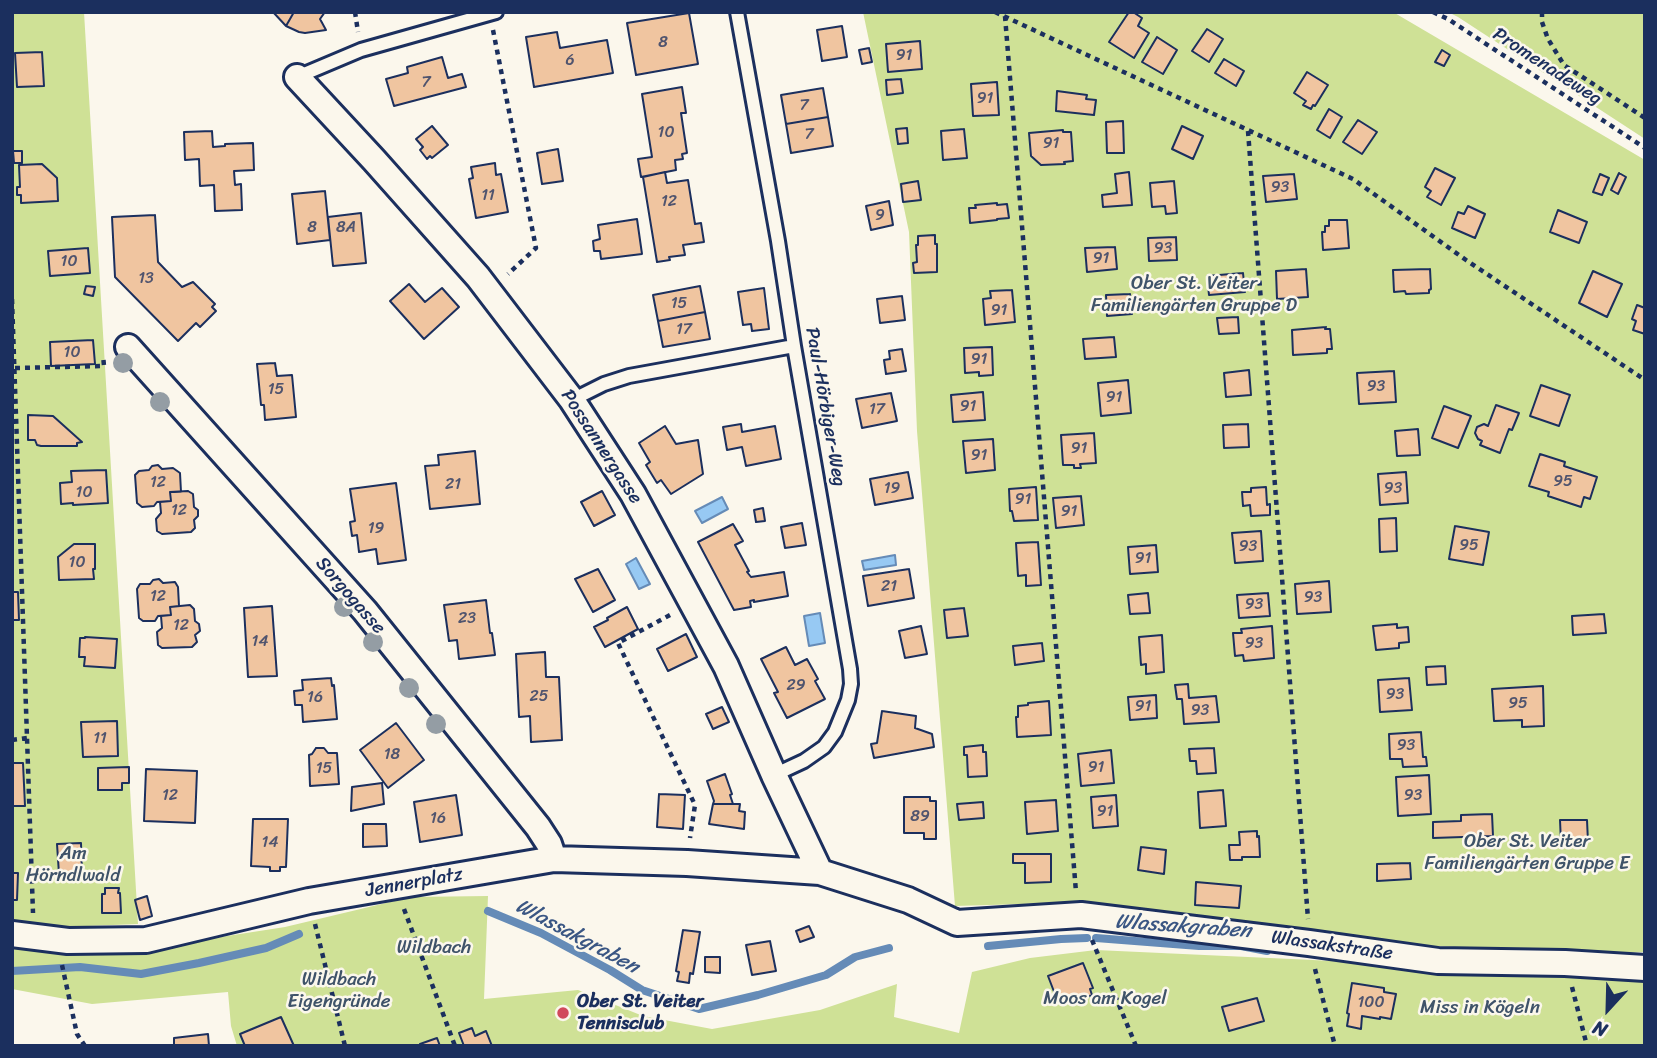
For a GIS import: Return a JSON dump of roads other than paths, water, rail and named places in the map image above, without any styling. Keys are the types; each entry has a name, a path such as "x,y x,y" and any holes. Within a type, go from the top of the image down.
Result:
{"street":[{"name":"Possannergasse","path":"297,77 374,160 489,292 572,400 634,494 726,666 820,872"},
{"name":"Sorgogasse","path":"128,347 365,611 538,827 554,859"},
{"name":"Jennerplatz","path":"23,935 68,941 146,940 309,901 554,859 687,863 820,872"},
{"name":"Wlassakstraße","path":"820,872 908,900 957,923 1081,915 1438,961 1565,963 1645,968"}],"lane":[{"name":"Paul-Hörbiger-Weg","path":"737,12 776,228 851,684 842,718 824,747 804,761 774,775"},
{"path":"297,77 361,50 493,13"},
{"path":"572,400 604,384 629,376 794,345"}],"water":[{"path":"722,497 728,509 702,523 695,511"},
{"path":"895,555 896,565 864,570 862,561"},
{"path":"636,558 650,584 639,589 626,564"},
{"path":"820,613 825,643 809,646 804,616"}],"waterway":[{"name":"Wlassakgraben","path":"488,911 541,933 642,990 699,1009 826,975 855,957 889,948"},
{"name":"Wlassakgraben","path":"12,971 80,967 141,974 266,948 299,934"},
{"name":"Wlassakgraben","path":"988,946 1087,938"},
{"name":"Wlassakgraben","path":"1096,938 1199,946 1241,946 1267,951"}],"place":[{"name":"Ober St. Veiter Tennisclub","path":"563,1013"}],"park label":[{"name":"Ober St. Veiter Familiengärten Gruppe D","path":"1194,295"},
{"name":"Ober St. Veiter Familiengärten Gruppe E","path":"1527,853"},
{"name":"Am Hörndlwald","path":"73,865"},
{"name":"Wildbach","path":"434,948"},
{"name":"Wildbach Eigengründe","path":"339,991"},
{"name":"Moos am Kogel","path":"1105,999"},
{"name":"Miss in Kögeln","path":"1480,1008"}]}
